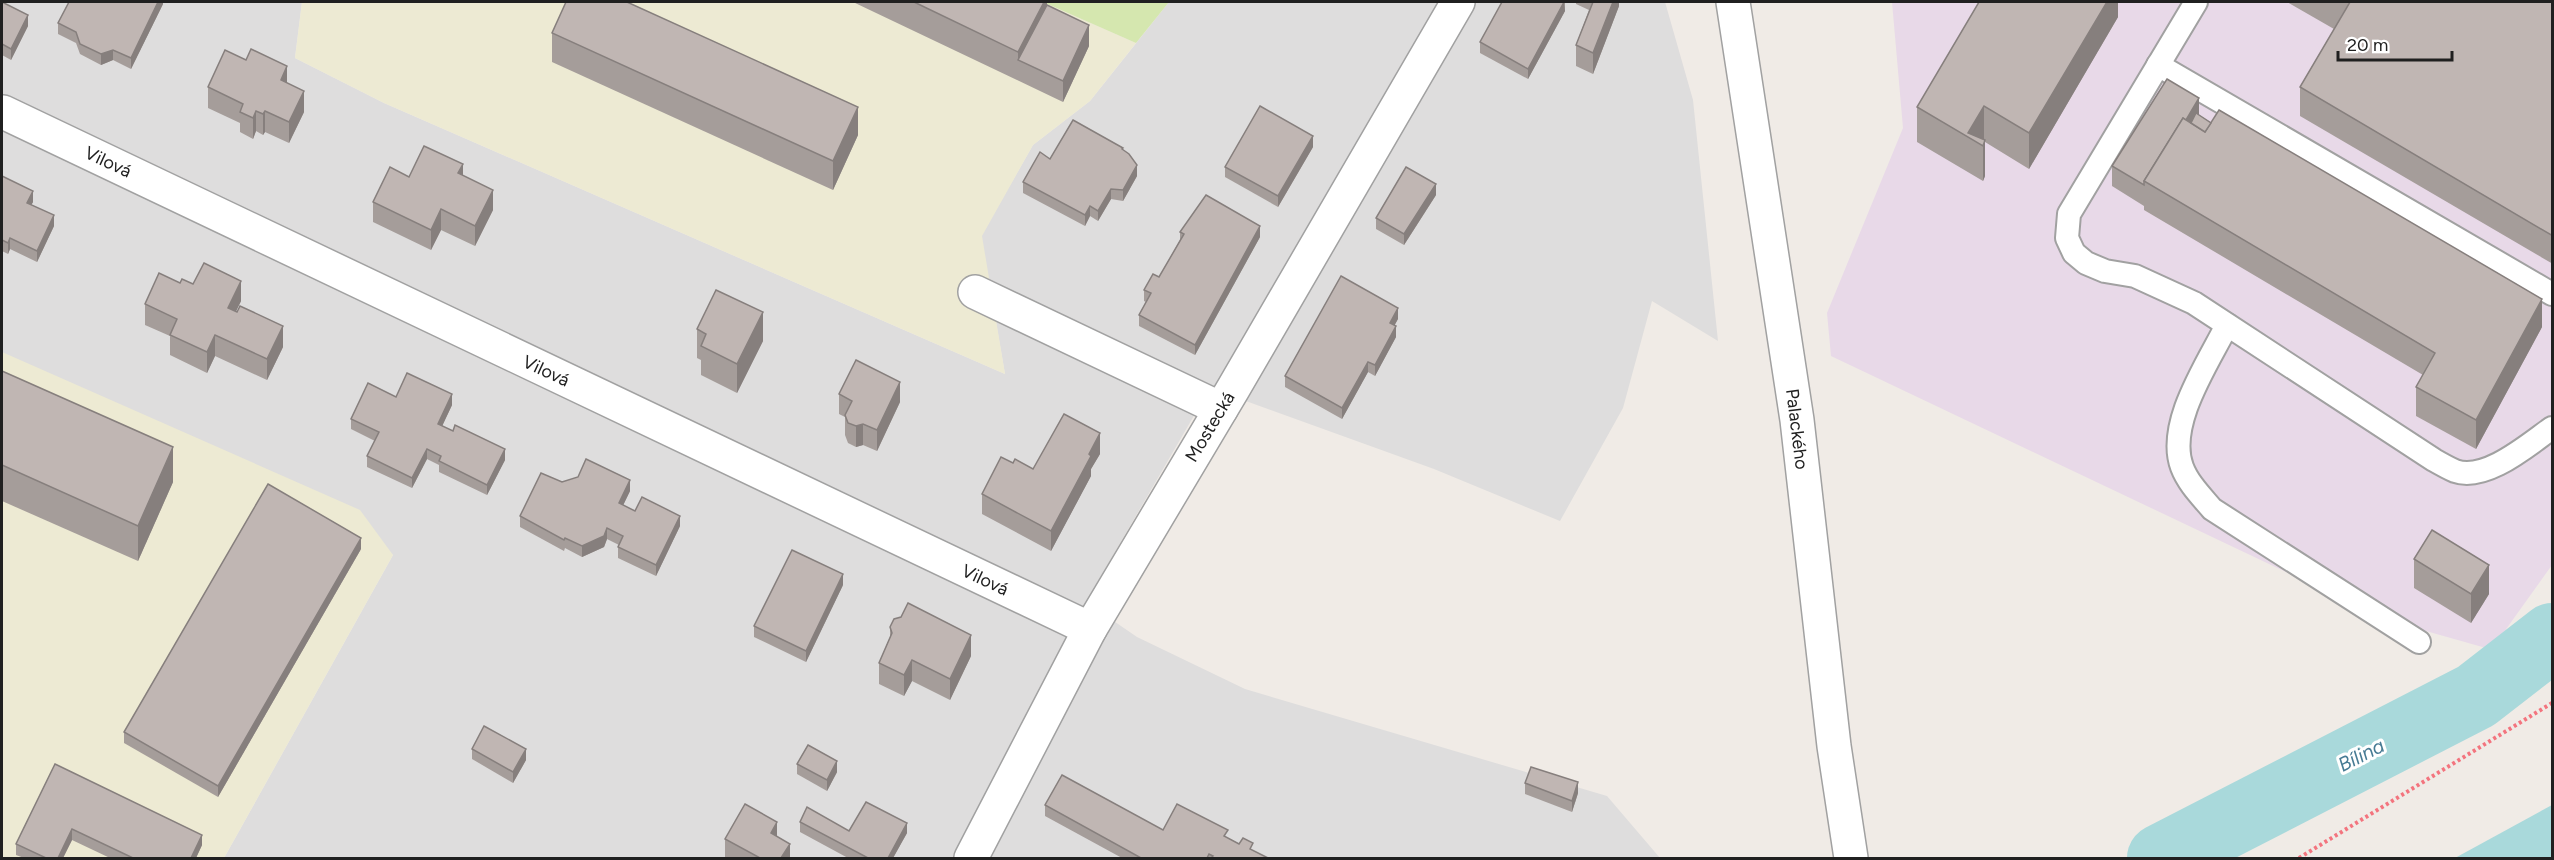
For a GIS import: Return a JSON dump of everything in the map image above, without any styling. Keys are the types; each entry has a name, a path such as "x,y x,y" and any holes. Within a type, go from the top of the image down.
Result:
{"street":[{"name":"Mostecká","path":"971,858 1090,630 1458,2"},
{"name":"Palackého","path":"1733,2 1797,420 1834,746 1851,858"},
{"name":"Vilová","path":"3,112 1090,630"},
{"path":"975,292 1221,409"}],"lane":[{"path":"2196,2 2070,214 2067,238 2074,253 2105,272 2135,276 2194,303 2434,460 2457,472 2473,473 2499,465 2553,428"},
{"path":"2158,64 2553,294"},
{"path":"2227,325 2187,404 2179,435 2182,466 2195,490 2212,509 2419,642"}],"path":[{"path":"2300,858 2553,703"}],"shaded area":[{"path":"2,2 302,2 295,58 384,103 1005,374 981,236 1033,145 1090,101 1169,2 1665,2 1693,100 1718,341 1652,301 1623,408 1560,521 1434,469 1210,388 1086,602 1137,637 1245,689 1607,796 1660,858 224,858 393,555 2,360"},
{"path":"302,2 1043,2 1136,43 1090,101 1033,145 982,236 1005,374 384,103 295,58"},
{"path":"1892,2 2552,2 2552,565 2499,639 2486,648 2387,620 1831,356 1827,313 1903,128"},
{"path":"2,352 360,510 393,555 224,858 2,858"}],"green space":[{"path":"1043,2 1169,2 1136,43"}],"water":[{"path":"2552,805 2552,858 2455,858"}],"building":[{"path":"2,2 28,15 11,49 2,44"},
{"path":"69,2 158,2 131,58 113,50 101,54 80,44 76,32 58,23"},
{"path":"566,2 627,2 858,107 833,161 552,33"},
{"path":"914,2 1044,2 1018,52"},
{"path":"1502,2 1564,2 1528,69 1480,42"},
{"path":"1593,2 1613,2 1593,53 1576,45"},
{"path":"1979,2 2107,2 2029,133 1984,106 1968,133 1985,140 1983,146 1917,107"},
{"path":"2350,2 2553,2 2553,236 2300,87"},
{"path":"1047,5 1089,25 1063,81 1018,60"},
{"path":"251,49 287,66 281,80 304,91 289,122 265,111 263,114 256,111 253,118 240,112 243,104 208,87 225,50 246,60"},
{"path":"2167,79 2199,98 2186,120 2183,118 2144,181 2144,185 2112,166"},
{"path":"1260,106 1313,136 1278,196 1225,167"},
{"path":"2219,110 2542,299 2476,420 2416,387 2435,353 2144,181 2183,118 2205,132"},
{"path":"2196,113 2211,123 2205,132 2191,123"},
{"path":"1073,120 1123,148 1137,165 1123,190 1111,189 1098,211 1090,206 1085,215 1023,182 1040,152 1050,159"},
{"path":"424,146 463,164 458,173 493,190 475,226 441,209 431,230 373,202 390,167 409,177"},
{"path":"1406,167 1436,184 1404,234 1376,218"},
{"path":"2,176 33,191 27,203 54,215 37,251 10,238 8,243 2,240"},
{"path":"1206,195 1260,226 1195,345 1139,315 1151,293 1144,290 1153,274 1159,277 1184,234 1180,232"},
{"path":"204,263 241,281 228,308 237,312 240,306 283,326 267,359 215,335 207,352 170,335 177,319 145,304 159,273 180,283 182,279 193,284"},
{"path":"1341,276 1398,308 1390,323 1396,326 1375,365 1368,362 1342,408 1285,376"},
{"path":"716,290 763,312 737,364 701,346 706,334 697,329"},
{"path":"856,360 900,382 877,430 863,424 856,426 848,423 845,415 852,401 839,394"},
{"path":"2,371 173,447 138,526 2,465"},
{"path":"407,373 452,394 438,424 453,431 455,425 505,449 487,485 439,461 441,456 427,449 412,478 367,456 379,432 351,419 368,383 396,397"},
{"path":"1064,414 1100,433 1089,454 1091,456 1051,531 982,494 1001,457 1013,463 1015,459 1033,469"},
{"path":"586,459 630,480 619,503 635,511 642,497 680,516 656,565 618,547 623,536 607,528 604,536 582,546 565,538 564,540 520,516 541,473 562,482 578,477"},
{"path":"268,484 361,538 218,786 124,732"},
{"path":"2432,530 2489,565 2471,594 2414,559"},
{"path":"792,550 843,574 806,651 754,626"},
{"path":"908,603 971,635 950,679 912,660 904,675 879,663 892,633 890,627 894,619 901,617"},
{"path":"484,726 526,749 513,772 472,749"},
{"path":"808,745 837,761 827,780 797,764"},
{"path":"55,764 202,835 191,858 133,858 72,829 58,858 46,858 16,844"},
{"path":"1531,767 1578,782 1572,801 1525,783"},
{"path":"1062,775 1163,830 1177,804 1228,830 1224,836 1239,844 1243,838 1253,843 1250,849 1268,858 1211,858 1213,856 1209,854 1207,858 1141,858 1045,805"},
{"path":"866,802 907,823 888,858 868,858 800,822 807,807 849,831"},
{"path":"745,804 777,822 771,833 790,844 781,858 760,858 725,839"}],"waterway":[{"name":"Bílina","path":"2161,858 2476,696 2552,637"}]}
